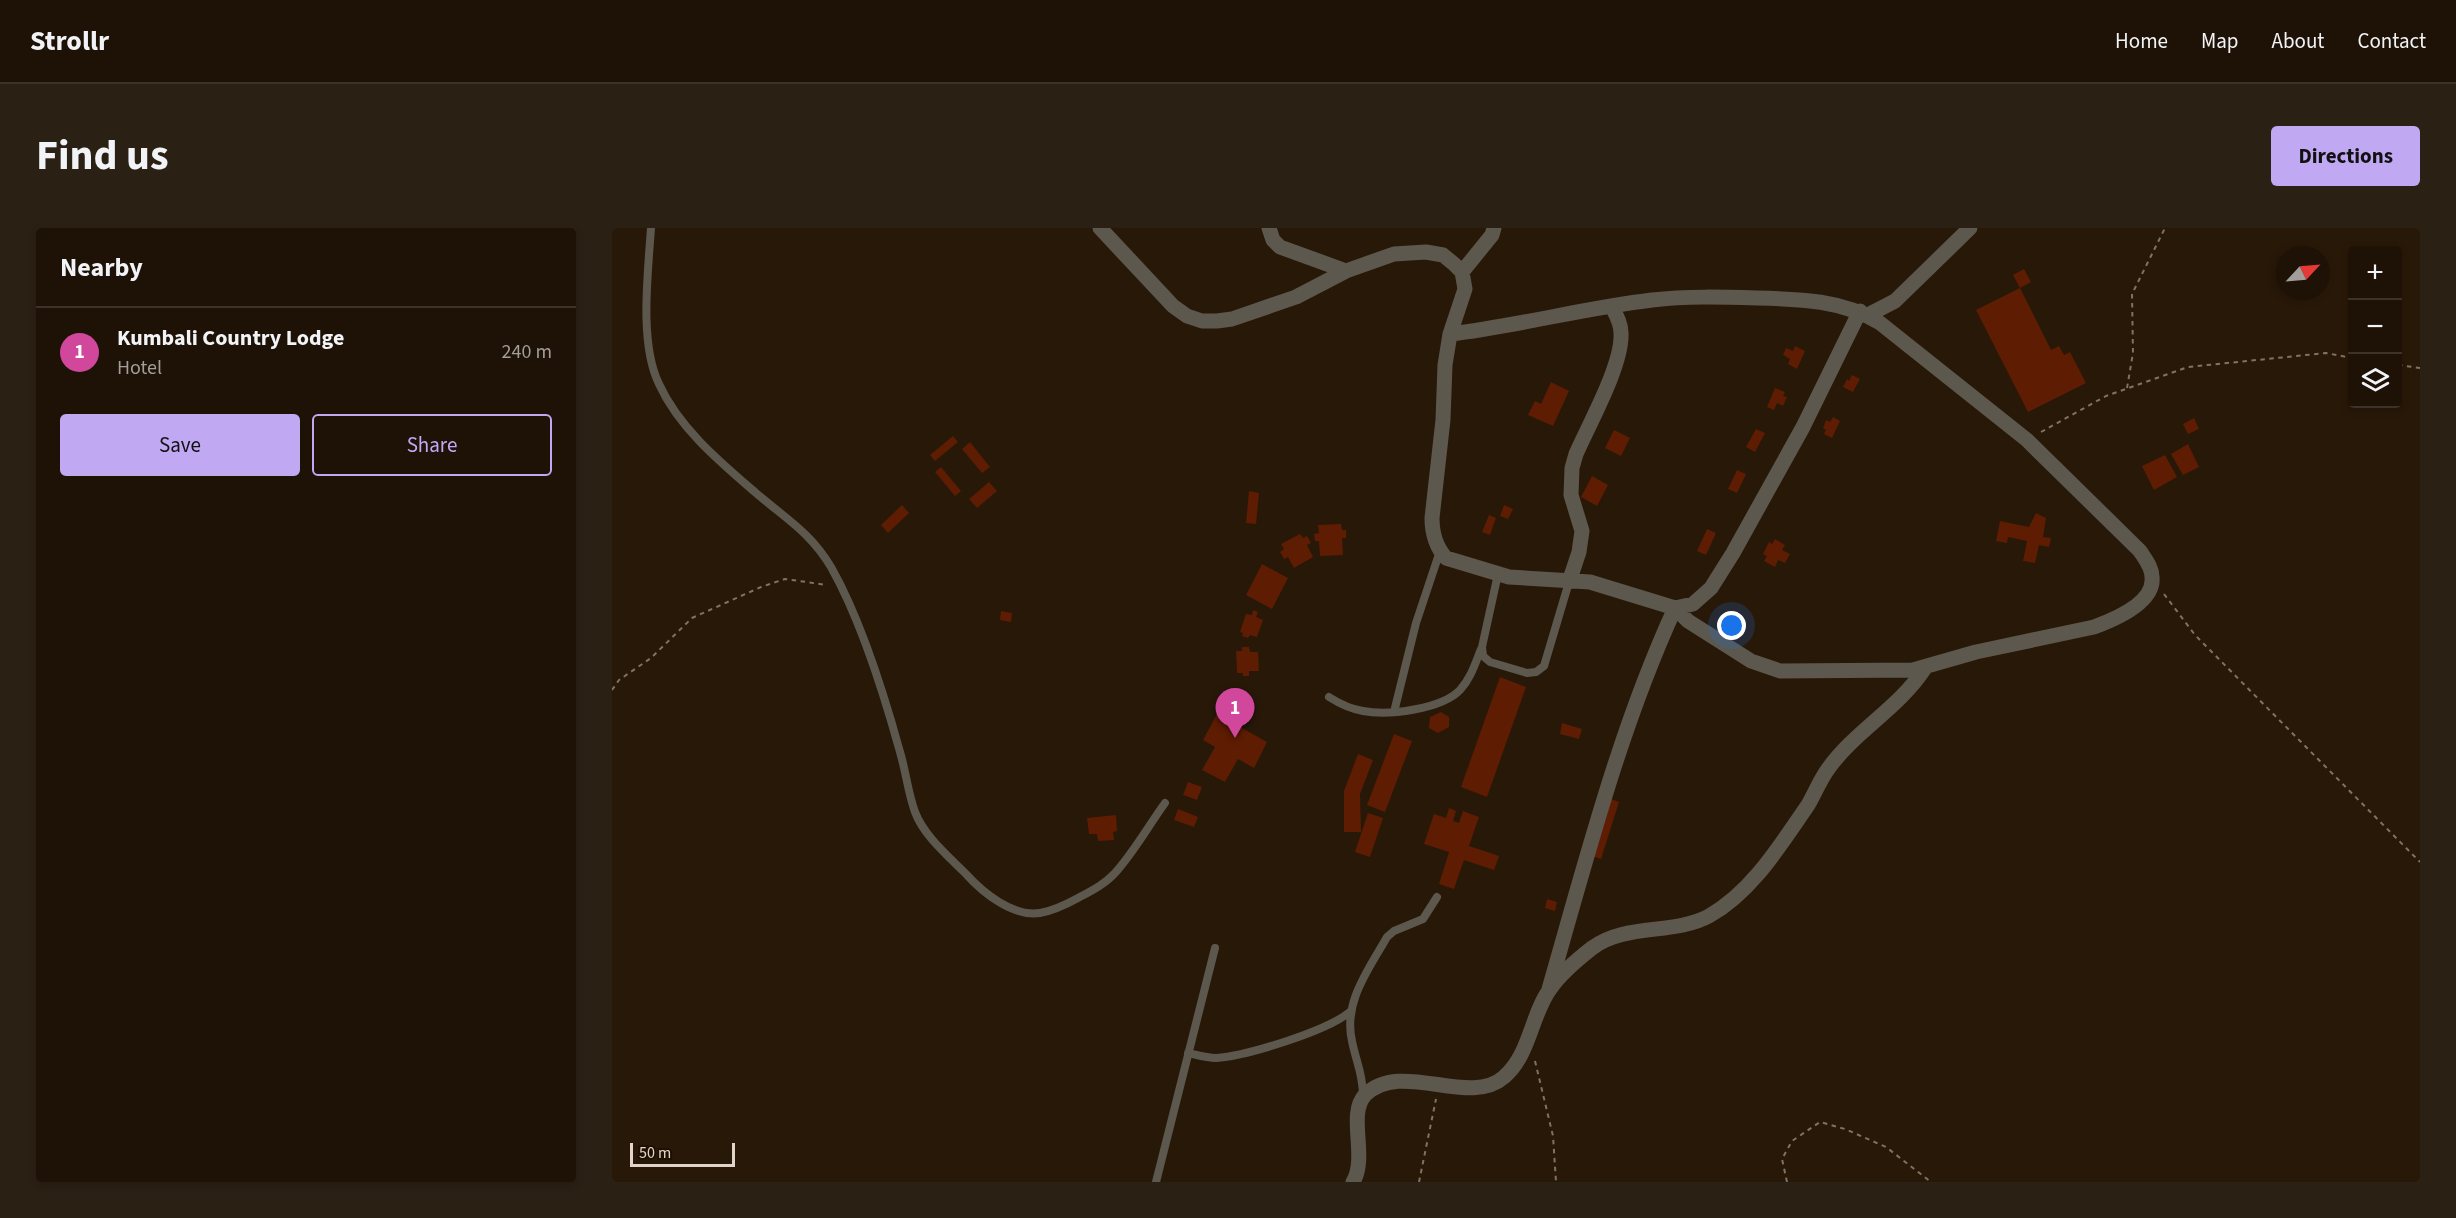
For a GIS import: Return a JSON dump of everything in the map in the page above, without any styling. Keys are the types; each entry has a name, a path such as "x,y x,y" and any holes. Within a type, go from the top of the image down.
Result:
{"street":[{"path":"1100,228 1173,306 1187,316 1202,321 1232,319 1296,297 1346,271 1394,254 1426,252 1443,255 1462,272 1465,289 1450,334 1445,365 1443,420 1432,518 1432,534 1446,558 1509,578 1590,582 1675,609 1688,621 1751,661 1780,671 1901,672 1924,668 1976,652 2094,627 2110,621 2129,609 2150,591 2153,579 2150,567 2140,551 2027,440 1936,366 1864,313 1829,303 1790,298 1710,297 1654,300 1450,334"},
{"path":"1269,228 1273,240 1280,247 1346,271"},
{"path":"1462,272 1492,235 1494,228"},
{"path":"1353,1182 1359,1168 1358,1114 1363,1097 1376,1086 1391,1082 1469,1087 1490,1085 1504,1077 1518,1058 1549,989 1605,792 1649,664 1675,609 1693,604 1704,597 1728,562 1864,313 1895,301 1970,228"},
{"path":"1569,582 1579,552 1582,531 1571,495 1572,468 1608,381 1621,341 1619,322 1612,307"},
{"path":"1549,989 1594,947 1612,938 1688,924 1707,917 1725,906 1760,871 1808,803 1828,769 1906,693 1924,668"}],"lane":[{"path":"651,228 646,323 658,382 695,436 735,475 798,525 812,540 831,568 882,691 915,813 933,839 973,882 1002,903 1022,912 1040,913 1069,903 1096,889 1115,874 1165,803"},
{"path":"1394,712 1416,623 1440,551"},
{"path":"1329,697 1342,706 1365,712 1394,712 1434,705 1448,700 1460,690 1472,673 1482,648 1498,574"},
{"path":"1482,648 1483,656 1490,662 1527,673 1536,672 1544,666 1569,582"},
{"path":"1363,1097 1361,1067 1352,1041 1351,1011 1355,994 1387,938 1394,931 1423,919 1437,897"},
{"path":"1156,1182 1215,948"},
{"path":"1188,1053 1212,1058 1231,1056 1301,1035 1341,1020 1351,1011"}],"path":[{"path":"2127,388 2133,353 2132,294 2165,228"},
{"path":"2027,440 2106,396 2188,366 2326,353 2348,356"},
{"path":"2402,366 2420,368"},
{"path":"612,690 619,680 651,658 692,618 761,587 785,579 840,587"},
{"path":"2162,591 2195,635 2420,862"},
{"path":"1529,1036 1553,1136 1556,1182"},
{"path":"1419,1182 1440,1084"},
{"path":"1787,1182 1782,1159 1792,1141 1820,1122 1886,1147 1931,1182"}],"building":[{"path":"2024,269 2031,282 2020,288 2013,275"},
{"path":"2020,288 2051,350 2059,346 2064,355 2070,352 2086,383 2028,412 1976,310"},
{"path":"1795,346 1805,351 1797,369 1788,364 1790,359 1783,355 1786,348 1793,351"},
{"path":"1852,375 1860,379 1853,392 1843,387"},
{"path":"1551,382 1569,391 1553,426 1528,415 1535,401 1541,404"},
{"path":"1775,388 1785,392 1783,396 1787,397 1783,406 1777,403 1774,410 1767,407"},
{"path":"1833,417 1840,421 1832,438 1824,434 1826,430 1823,428 1826,420 1830,422"},
{"path":"2194,418 2199,429 2188,434 2183,424"},
{"path":"1756,429 1765,433 1755,452 1746,447"},
{"path":"1614,430 1630,438 1621,456 1605,448"},
{"path":"953,436 958,442 935,461 930,455"},
{"path":"970,442 990,467 982,473 962,449"},
{"path":"2188,444 2199,467 2183,475 2171,454"},
{"path":"2165,455 2177,477 2154,490 2142,466"},
{"path":"941,467 961,491 955,496 935,472"},
{"path":"1737,470 1746,474 1737,493 1728,489"},
{"path":"1592,476 1608,485 1597,506 1581,497"},
{"path":"989,482 997,491 977,508 969,499"},
{"path":"1249,491 1259,493 1256,524 1246,523"},
{"path":"902,505 909,513 888,533 881,525"},
{"path":"1504,505 1513,509 1508,519 1500,516"},
{"path":"2036,513 2046,518 2043,537 2051,538 2049,547 2039,545 2035,563 2023,561 2027,541 2008,537 2007,543 1996,541 2000,521 2029,527"},
{"path":"1489,515 1496,518 1490,535 1482,532"},
{"path":"1341,524 1342,530 1346,530 1346,538 1342,538 1343,555 1320,556 1319,541 1315,541 1314,534 1319,533 1318,525"},
{"path":"1707,529 1716,533 1706,555 1697,551"},
{"path":"1300,534 1303,538 1307,536 1311,543 1307,545 1313,557 1294,568 1288,557 1284,559 1280,552 1284,549 1281,544"},
{"path":"1775,539 1785,545 1782,550 1790,554 1785,563 1778,560 1775,567 1764,561 1767,556 1763,554 1769,542 1772,544"},
{"path":"1262,564 1288,578 1272,609 1246,595"},
{"path":"1253,610 1258,612 1256,617 1263,620 1257,637 1250,635 1248,638 1242,636 1243,633 1240,632 1246,614 1252,615"},
{"path":"1001,611 1012,613 1011,622 1000,620"},
{"path":"1242,647 1249,647 1250,652 1258,652 1259,671 1249,671 1249,676 1237,673 1236,651 1242,651"},
{"path":"1500,677 1526,687 1487,797 1461,787"},
{"path":"1441,712 1449,717 1449,727 1438,733 1429,728 1430,717"},
{"path":"1217,714 1267,742 1254,768 1238,759 1225,782 1202,770 1215,747 1203,740"},
{"path":"1562,723 1582,729 1579,739 1560,734"},
{"path":"1394,734 1412,741 1385,812 1367,805"},
{"path":"1358,754 1373,760 1360,794 1361,832 1344,832 1344,791"},
{"path":"1188,782 1202,787 1197,800 1183,795"},
{"path":"1608,798 1619,802 1601,859 1589,855"},
{"path":"1449,808 1456,811 1453,821 1459,823 1463,811 1479,817 1469,846 1499,856 1494,870 1464,860 1454,889 1439,884 1449,852 1424,844 1434,814 1446,818"},
{"path":"1178,809 1198,817 1194,827 1174,820"},
{"path":"1368,813 1383,818 1370,857 1355,852"},
{"path":"1116,815 1117,831 1113,832 1114,840 1098,841 1097,834 1089,834 1087,818"},
{"path":"1547,899 1557,902 1555,911 1545,908"}],"place":[{"name":"Kumbali Country Lodge","path":"1235,738"}]}
